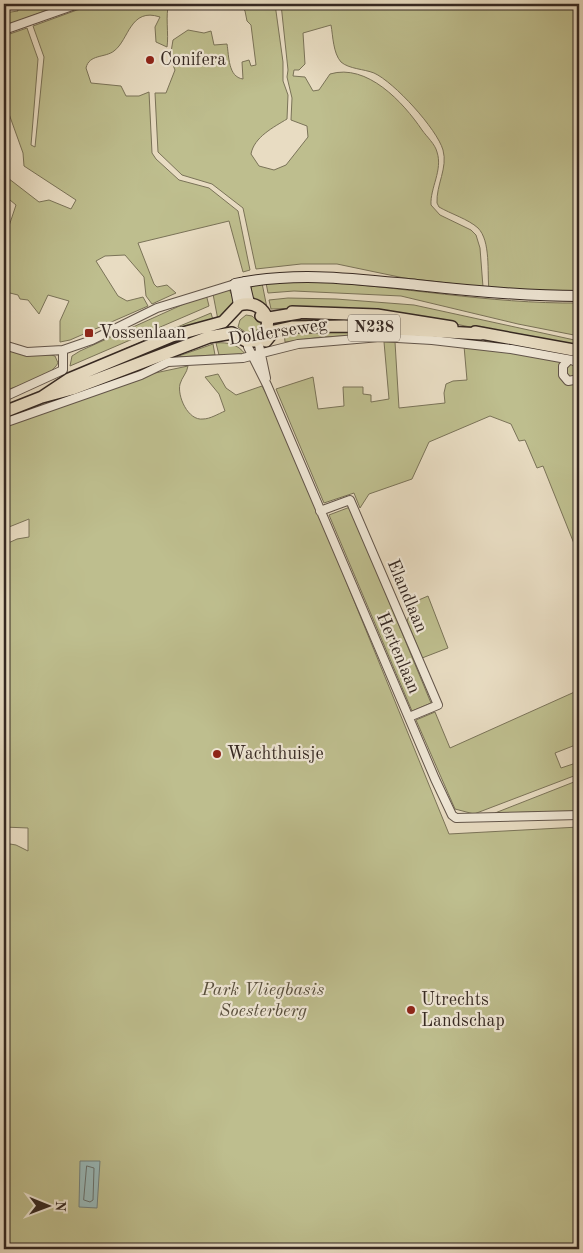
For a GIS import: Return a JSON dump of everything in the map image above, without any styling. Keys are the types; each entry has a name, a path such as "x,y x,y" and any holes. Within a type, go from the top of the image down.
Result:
{"main road":[{"path":"240,283 264,278 318,276 357,278 531,296 579,296"},
{"name":"Dolderseweg","path":"4,412 42,396 69,379 172,336 223,322 239,308 240,283"},
{"name":"N238","path":"239,308 259,306 266,315 299,313 376,315 438,323 481,334 579,351"},
{"path":"239,308 232,320 233,335 242,345 258,347 266,332 266,315"},
{"name":"N238","path":"258,347 277,329 316,326 481,334"},
{"name":"Dolderseweg","path":"42,396 72,389 202,341 233,335"}],"street":[{"path":"4,30 78,4"},
{"path":"4,345 28,352 63,350 92,340 157,308 240,283"},
{"name":"Dolderseweg","path":"4,423 141,375 168,362 258,347 380,337 472,343 568,360 579,364"},
{"name":"Hertenlaan","path":"258,347 267,385 449,810 456,818 579,815"},
{"path":"4,397 63,370 63,350"},
{"path":"568,360 563,366 563,375 568,380 579,379"},
{"name":"Elandlaan","path":"320,511 350,500 438,705 409,717"}],"green space":[{"path":"16,4 64,4 4,26 4,13 18,11"},
{"path":"101,4 169,4 167,13 167,47 156,42 155,27 160,17 150,15 142,17 131,26 114,51 90,60 86,68 91,83 121,86 126,96 139,96 149,92 152,153 179,180 209,188 238,211 250,270 243,272 229,221 138,243 154,284 157,287 167,285 176,293 152,304 146,296 144,277 125,255 105,256 96,261 118,296 127,301 143,297 148,306 70,340 60,342 60,321 69,301 48,295 39,314 28,300 20,299 18,295 10,293 4,288 4,231 8,229 16,205 4,195 4,175 39,202 49,200 71,209 76,200 24,166 23,153 4,100 4,36 27,28 38,59 31,145 35,147 44,57 33,26 77,10"},
{"path":"240,4 275,4 283,62 283,81 288,95 287,119 260,138 256,142 251,154 259,166 274,170 286,165 308,137 307,126 291,120 292,98 287,77 288,70 281,4 579,4 579,293 489,290 487,249 482,234 474,225 439,207 437,203 444,163 443,150 439,141 414,107 392,86 374,73 348,66 341,62 335,49 331,25 303,33 305,64 299,70 294,70 293,76 305,77 313,91 319,90 330,74 344,72 357,74 383,87 405,108 433,143 437,152 438,165 431,205 440,215 471,230 476,235 480,248 483,287 404,278 337,264 301,264 256,269 243,208 212,184 182,175 158,152 155,93 166,93 175,70 170,58 173,40 188,30 204,33 211,31 214,45 227,44 230,65 234,74 243,79 242,62 249,60 251,66 256,65 251,25 247,21 245,11"},
{"path":"309,281 512,301 579,303 579,336 518,324 401,296 294,291 268,293 266,283"},
{"path":"262,283 267,308 257,303 250,294 252,286"},
{"path":"229,289 235,302 218,320 213,294"},
{"path":"206,294 209,306 70,366 72,356 80,351"},
{"path":"288,298 336,299 414,305 579,341 579,349 416,316 306,308 271,309 269,300"},
{"path":"211,313 213,320 120,351"},
{"path":"246,315 252,316 261,324 254,334 248,334 238,327 240,320"},
{"path":"361,317 411,324 272,328 272,320"},
{"path":"225,325 226,331 69,386 171,341"},
{"path":"323,330 394,334 322,337 285,342 284,331"},
{"path":"384,342 395,342 399,408 445,403 444,393 446,384 453,381 467,380 464,346 579,362 579,556 543,466 537,468 525,440 519,441 511,424 490,416 429,442 412,479 369,494 360,508 354,493 324,503 276,389 313,377 318,409 344,406 343,387 363,387 363,394 371,395 371,402 389,399"},
{"path":"216,343 232,344 245,354 219,355"},
{"path":"213,344 215,355 176,357"},
{"path":"4,349 28,354 55,356 58,363 41,377 4,391"},
{"name":"Park Vliegbasis Soesterberg","path":"188,366 180,384 180,395 188,412 198,419 208,418 225,411 219,394 205,377 218,374 226,388 236,395 262,386 282,424 449,834 579,827 579,1249 4,1249 4,843 16,845 28,851 28,828 4,827 4,545 17,539 29,537 29,519 4,529 4,427 155,373"},
{"path":"350,507 431,703 412,711 329,515"},
{"path":"428,596 448,648 422,658 407,621 414,602"},
{"path":"579,690 578,744 555,753 561,768 579,762 579,774 474,814 455,809 416,720 435,712 450,748"},
{"path":"579,780 579,811 495,813"}],"water":[{"path":"80,1161 100,1161 97,1208 79,1207"}],"place":[{"name":"Conifera","path":"150,60"},
{"name":"Vossenlaan","path":"89,333"},
{"name":"Wachthuisje","path":"217,754"},
{"name":"Utrechts Landschap","path":"411,1010"}]}
